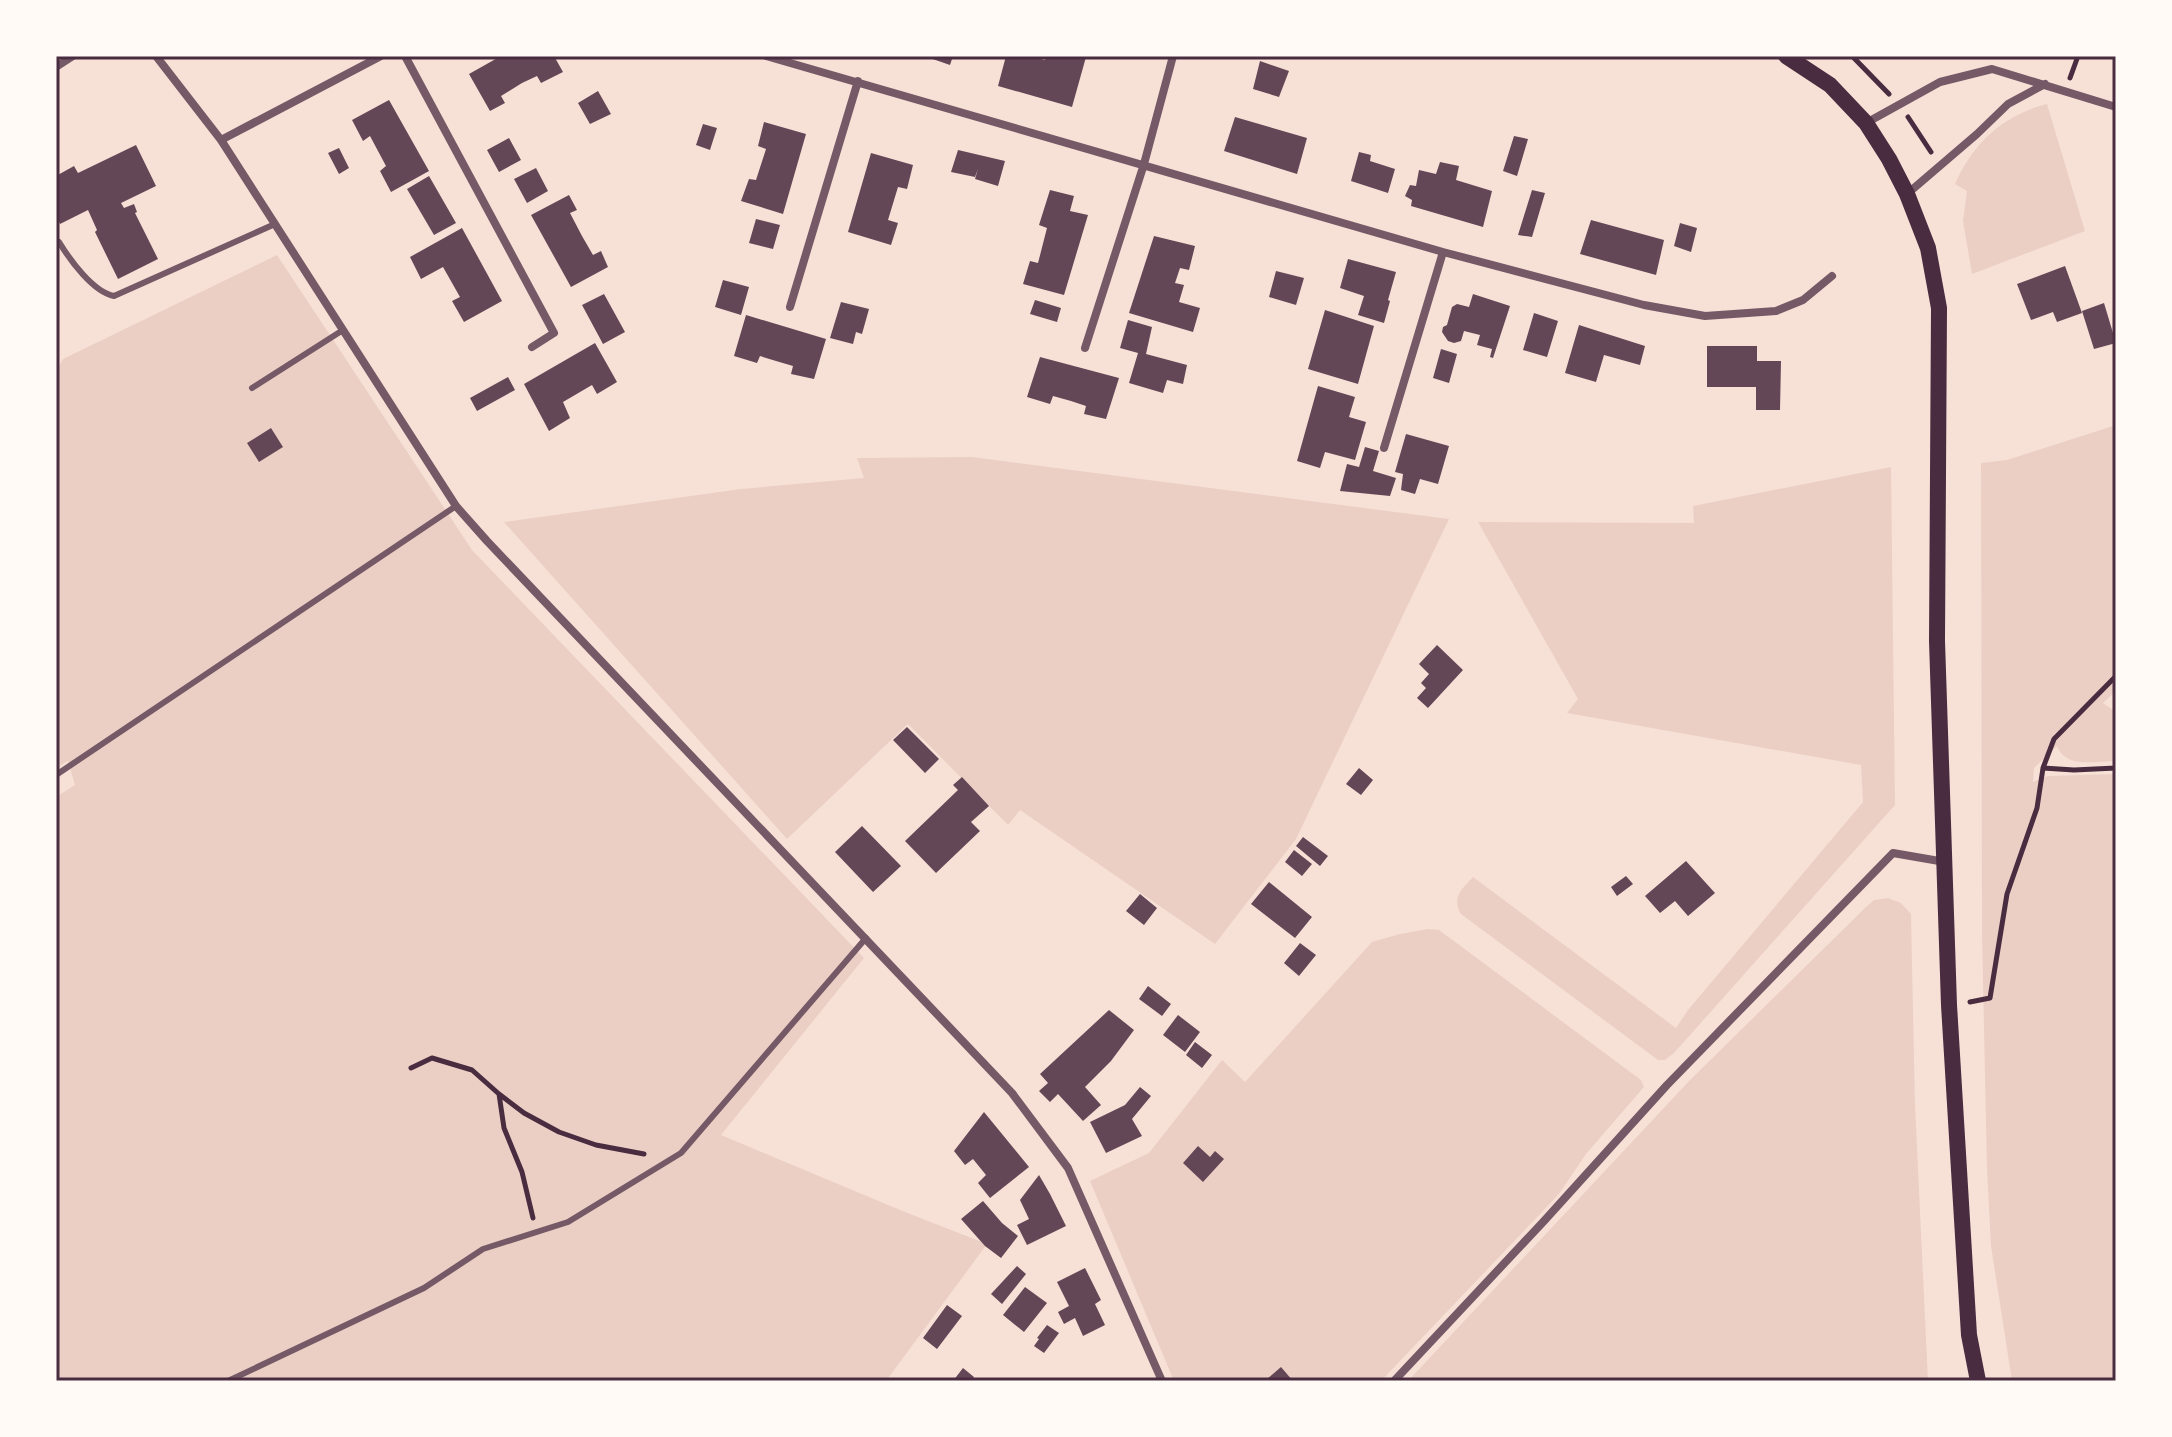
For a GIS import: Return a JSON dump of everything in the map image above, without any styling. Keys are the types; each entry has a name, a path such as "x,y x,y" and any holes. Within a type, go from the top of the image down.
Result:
{"main road":[{"path":"1786,56 1830,85 1866,123 1889,159 1907,194 1928,248 1939,308 1937,641 1949,1005 1969,1335 1978,1381"}],"street":[{"path":"56,67 73,56"},
{"path":"156,56 221,140 456,506 1012,1093 1068,1168 1162,1381"},
{"path":"221,140 381,56"},
{"path":"405,56 554,333 532,347"},
{"path":"766,56 1443,252 1644,305 1705,316 1776,311 1803,300 1832,276"},
{"path":"1085,348 1144,164 1173,56"},
{"path":"1866,123 1940,82 1992,69 2116,107"},
{"path":"790,307 858,81"},
{"path":"1907,194 2008,104 2045,84"},
{"path":"1384,448 1443,252"},
{"path":"1394,1381 1667,1085 1893,853 1945,862"}],"lane":[{"path":"59,242 70,260 104,294 114,296 275,224"},
{"path":"252,388 343,330"},
{"path":"56,775 456,506"},
{"path":"228,1381 424,1288 483,1249 568,1222 681,1153 866,938"}],"path":[{"path":"1949,1005 1990,998 2007,894 2037,808 2043,768 2054,739 2116,676"},
{"path":"2043,768 2116,768"},
{"path":"411,1068 432,1058 472,1070 524,1113 559,1132 596,1145 645,1155 681,1153"},
{"path":"499,1094 504,1128 522,1172 536,1231"}],"shaded area":[{"path":"2047,104 2085,231 1972,274 1963,221 1967,191 1955,184 1971,156 1991,133 2017,115"},
{"path":"277,255 472,550 864,958 721,1135 987,1244 886,1381 56,1381 56,797 75,785 68,761 56,768 56,372 63,359"},
{"path":"2116,425 2116,691 2103,703 2116,712 2116,761 2074,761 2061,753 2057,746 2034,768 2033,782 2048,776 2116,774 2116,1381 2012,1381 1991,1246 1987,1170 1982,933 1981,463 2007,460"},
{"path":"972,457 1449,519 1296,839 1215,944 1020,810 1008,825 908,724 787,839 504,522 741,489 864,478 857,458"},
{"path":"1891,467 1895,805 1674,1053 1665,1060 1658,1060 1461,914 1457,903 1462,890 1473,877 1676,1028 1863,802 1861,765 1567,713 1578,699 1478,522 1694,523 1693,506"},
{"path":"1888,898 1901,903 1911,914 1915,1105 1928,1381 1408,1381 1690,1080 1866,907 1874,900"},
{"path":"1428,929 1439,930 1641,1080 1644,1087 1586,1154 1559,1194 1381,1381 1174,1381 1090,1181 1149,1153 1222,1060 1245,1082 1372,942"}],"building":[{"path":"501,56 554,56 563,72 541,83 537,76 522,83 501,96 505,103 490,111 469,74"},
{"path":"924,56 953,56 950,65"},
{"path":"1006,56 1045,60 1046,56 1086,57 1072,107 998,86"},
{"path":"1260,61 1289,71 1279,97 1253,89"},
{"path":"598,91 611,114 590,124 578,103"},
{"path":"389,100 429,171 391,192 380,171 386,166 370,136 363,141 352,120"},
{"path":"1235,117 1307,138 1297,174 1224,151"},
{"path":"764,122 806,134 783,214 741,201 749,179 756,180 766,149 758,146"},
{"path":"703,124 717,128 710,150 696,145"},
{"path":"1514,136 1528,139 1517,176 1503,171"},
{"path":"509,138 521,160 499,172 487,150"},
{"path":"136,145 156,186 121,203 124,208 134,204 135,213 158,259 118,279 88,210 60,224 56,216 56,176 74,166 78,173"},
{"path":"339,148 349,168 339,174 328,153"},
{"path":"958,150 1005,161 998,186 975,179 978,169 975,177 951,172"},
{"path":"1359,152 1371,155 1370,161 1395,169 1388,193 1351,181"},
{"path":"871,153 913,165 907,189 898,187 888,220 898,223 891,245 848,232"},
{"path":"1440,162 1459,166 1456,180 1492,191 1483,227 1411,206 1412,200 1405,196 1410,185 1416,186 1419,170 1436,174"},
{"path":"536,168 548,191 527,203 514,179"},
{"path":"429,176 456,223 434,235 407,189"},
{"path":"1050,190 1074,196 1070,211 1088,215 1064,295 1023,284 1030,261 1038,263 1047,228 1039,225"},
{"path":"1532,190 1545,193 1532,237 1518,235"},
{"path":"569,195 577,210 570,213 582,236 593,255 601,251 608,267 571,287 531,215"},
{"path":"756,219 780,225 773,249 749,243"},
{"path":"1591,220 1664,240 1656,275 1580,254"},
{"path":"1680,223 1697,228 1691,252 1674,246"},
{"path":"462,228 502,301 464,322 452,301 460,297 443,267 421,279 410,257"},
{"path":"1154,236 1195,246 1189,270 1180,268 1175,283 1184,285 1179,302 1200,308 1193,332 1129,313"},
{"path":"1348,259 1396,272 1384,323 1358,315 1364,296 1340,288"},
{"path":"2065,266 2082,313 2057,322 2053,312 2031,320 2017,284"},
{"path":"1276,271 1304,278 1296,305 1269,297"},
{"path":"723,280 749,287 741,315 715,307"},
{"path":"604,294 625,332 603,344 582,305"},
{"path":"1473,294 1510,306 1493,358 1490,357 1492,349 1477,345 1480,335 1464,331 1461,341 1454,343 1448,341 1442,332 1452,307 1457,304 1469,307"},
{"path":"1035,300 1061,308 1057,322 1030,314"},
{"path":"841,302 869,309 862,334 856,332 853,344 830,338"},
{"path":"2104,303 2116,343 2094,349 2082,311"},
{"path":"1325,310 1374,326 1358,384 1308,369"},
{"path":"1534,313 1558,321 1547,357 1523,350"},
{"path":"746,315 826,339 814,379 791,374 793,366 760,356 757,363 734,356"},
{"path":"1128,320 1152,327 1146,354 1187,365 1183,384 1167,380 1163,393 1129,383 1138,353 1120,348"},
{"path":"1579,325 1645,346 1640,365 1604,355 1596,382 1565,373"},
{"path":"595,343 617,382 597,394 592,385 563,402 570,418 549,431 524,384"},
{"path":"1707,346 1757,346 1757,361 1781,361 1780,410 1756,410 1756,387 1707,387"},
{"path":"1441,349 1457,354 1449,383 1433,378"},
{"path":"1040,357 1119,378 1106,419 1084,414 1086,406 1071,401 1053,396 1050,404 1027,397"},
{"path":"508,377 515,390 477,411 470,398"},
{"path":"1318,386 1355,397 1349,417 1366,422 1355,460 1325,452 1320,468 1297,461"},
{"path":"271,428 283,447 259,462 247,443"},
{"path":"1406,434 1449,446 1438,484 1420,479 1415,494 1401,490 1403,474 1395,472"},
{"path":"1365,447 1379,451 1373,471 1396,478 1390,496 1340,491 1347,464 1359,467"},
{"path":"1437,645 1463,670 1428,708 1417,698 1426,688 1421,683 1429,674 1419,664"},
{"path":"907,727 939,759 925,773 893,740"},
{"path":"1359,768 1373,780 1361,795 1346,784"},
{"path":"962,777 989,806 971,822 980,831 936,873 905,841 958,790 953,785"},
{"path":"862,826 901,866 873,892 835,852"},
{"path":"1303,837 1328,856 1320,866 1296,846"},
{"path":"1294,850 1312,864 1302,876 1285,862"},
{"path":"1686,861 1715,893 1688,916 1675,901 1660,913 1645,896"},
{"path":"1626,876 1633,884 1617,896 1611,887"},
{"path":"1269,882 1312,917 1295,938 1251,904"},
{"path":"1140,894 1157,908 1144,925 1126,911"},
{"path":"1300,943 1316,955 1299,976 1284,963"},
{"path":"1148,986 1171,1004 1162,1016 1139,999"},
{"path":"1109,1010 1134,1030 1111,1061 1085,1087 1101,1105 1083,1121 1058,1094 1050,1102 1039,1091 1048,1083 1040,1074"},
{"path":"1178,1015 1200,1032 1185,1052 1163,1035"},
{"path":"1195,1042 1212,1055 1202,1068 1186,1055"},
{"path":"1140,1087 1151,1096 1132,1119 1142,1136 1106,1153 1090,1122 1125,1105"},
{"path":"984,1112 1029,1167 990,1198 978,1183 986,1175 973,1159 965,1165 954,1151"},
{"path":"1198,1146 1210,1157 1215,1151 1224,1159 1203,1182 1183,1163"},
{"path":"1039,1175 1066,1226 1027,1245 1017,1225 1029,1219 1020,1200"},
{"path":"983,1201 1018,1236 1001,1258 985,1246 961,1219"},
{"path":"1017,1266 1026,1274 1002,1304 991,1294"},
{"path":"1085,1268 1101,1300 1095,1304 1105,1325 1083,1336 1075,1318 1064,1324 1058,1312 1069,1306 1057,1282"},
{"path":"1025,1287 1047,1303 1024,1332 1003,1315"},
{"path":"947,1305 962,1316 937,1349 923,1338"},
{"path":"1047,1325 1059,1333 1044,1353 1034,1346"},
{"path":"1281,1367 1293,1381 1268,1381 1267,1379"},
{"path":"963,1368 974,1377 970,1381 953,1381"}]}
